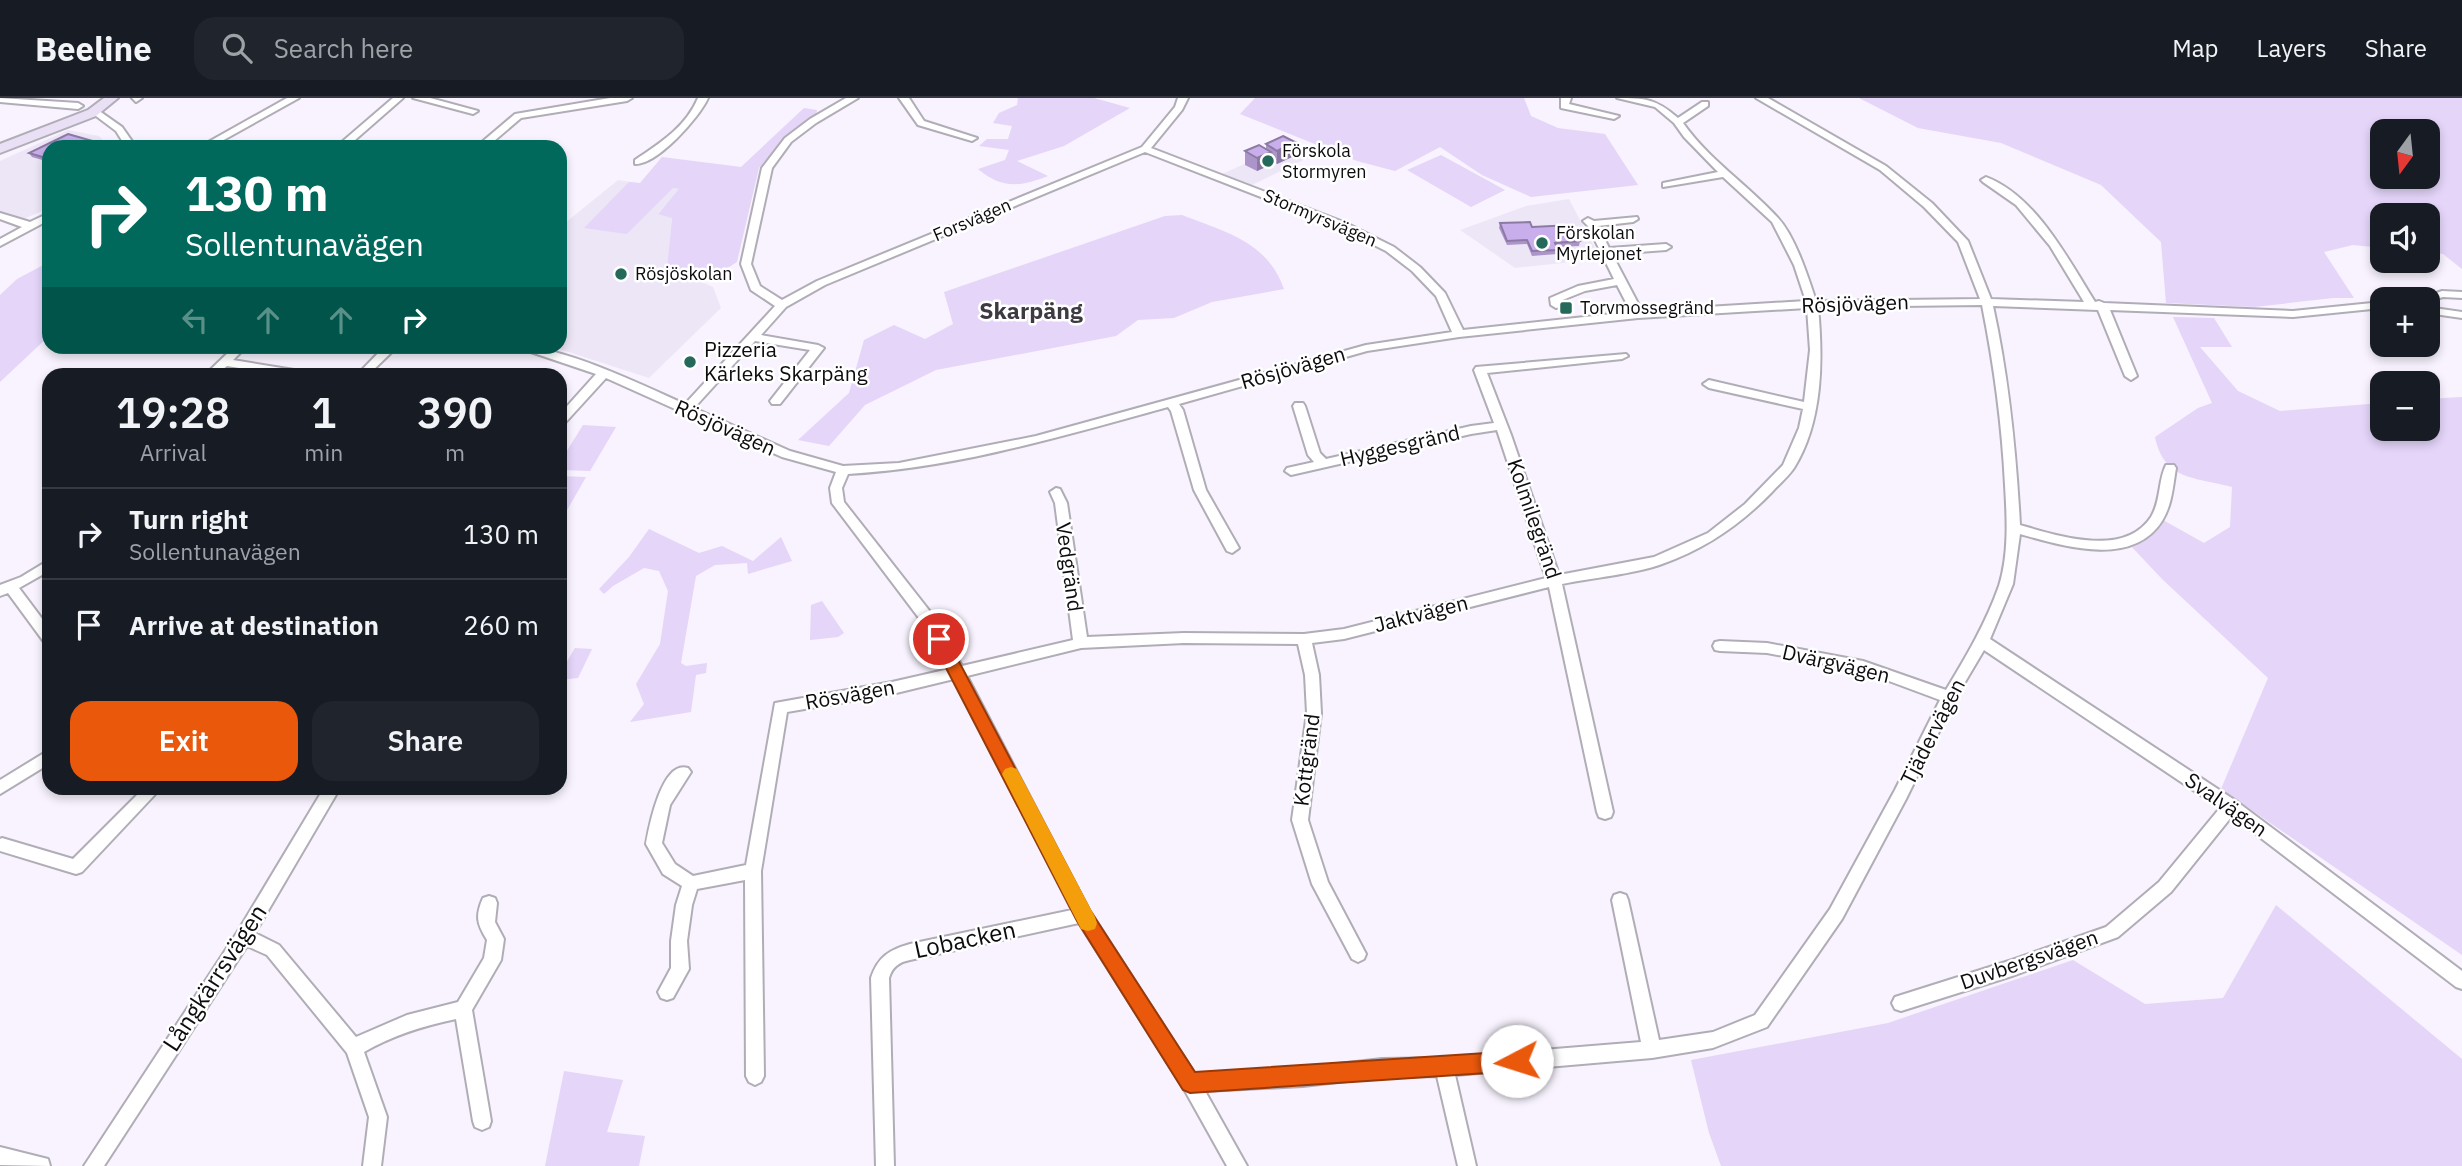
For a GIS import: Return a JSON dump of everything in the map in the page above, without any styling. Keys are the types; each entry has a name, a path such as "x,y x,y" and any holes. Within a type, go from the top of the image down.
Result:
{"main road":[{"path":"0,147 111,98"}],"street":[{"path":"217,140 294,98"},
{"path":"349,140 398,98"},
{"path":"418,98 472,111"},
{"path":"489,140 518,116 627,98"},
{"path":"638,162 660,148 692,118 703,98"},
{"path":"782,305 755,288 746,264 766,167 788,140 813,121 853,98"},
{"path":"904,98 921,123 972,138"},
{"name":"Forsvägen","path":"685,410 782,305 821,283 1145,149 1179,108 1182,98"},
{"path":"1566,98 1564,106 1614,116"},
{"name":"Jaktvägen","path":"958,672 1081,643 1184,638 1304,639 1344,634 1553,581 1657,561 1713,536 1750,507 1788,467 1805,428 1816,350 1812,304 1799,265 1776,221 1725,174 1678,122 1658,105 1622,98"},
{"name":"Tjädervägen","path":"1190,1083 1303,1077 1382,1068 1444,1067 1652,1050 1713,1040 1761,1021 1836,914 1901,794 1949,697 1982,641 2006,584 2014,527 2006,412 1999,359 1987,302 1963,241 1928,205 1883,168 1761,98"},
{"path":"8,99 83,110 119,129 126,140"},
{"path":"1678,122 1705,104"},
{"path":"83,110 107,122"},
{"name":"Stormyrsvägen","path":"1145,149 1342,225 1390,249 1416,269 1441,295 1459,334"},
{"path":"1666,185 1725,174"},
{"path":"1986,180 2020,203 2054,245 2094,304 2106,312 2131,376"},
{"path":"0,216 28,225"},
{"path":"0,243 42,219"},
{"path":"1633,219 1590,223 1638,315"},
{"path":"1606,251 1666,247"},
{"path":"1556,306 1553,300 1582,288 1622,281"},
{"path":"2440,295 2462,295"},
{"name":"Rösjövägen","path":"543,354 604,373 786,454 843,470 899,467 1036,440 1366,348 1459,334 1638,315 1812,304 2094,304 2293,314 2370,306"},
{"path":"2440,312 2462,315"},
{"path":"753,337 818,348 776,401"},
{"path":"217,368 232,354"},
{"path":"369,368 384,354"},
{"name":"Kolmilegränd","path":"1605,812 1558,592 1509,446 1480,370 1622,356"},
{"path":"223,362 258,368"},
{"path":"567,413 604,373"},
{"path":"1709,384 1809,407"},
{"path":"1172,404 1177,410 1200,490 1232,548"},
{"name":"Hyggesgränd","path":"1299,406 1314,455 1324,464 1471,430 1500,426"},
{"path":"1291,471 1324,464"},
{"path":"2014,527 2065,543 2106,545 2145,533 2157,519 2164,500 2169,468"},
{"path":"843,470 836,488 838,503 930,622 1083,915 1190,1083 1238,1166"},
{"name":"Vedgränd","path":"1056,492 1061,503 1081,643"},
{"path":"42,570 26,580 5,588 42,630"},
{"name":"Kottgränd","path":"1304,639 1312,675 1314,713 1300,820 1320,884 1358,954"},
{"name":"Svalvägen","path":"1982,641 2230,806 2462,981"},
{"name":"Dvärgvägen","path":"1720,646 1767,648 1863,666 1949,697"},
{"name":"Rösvägen","path":"755,1076 753,871 780,707 892,688 958,672"},
{"path":"0,788 42,761"},
{"path":"683,772 668,789 660,807 654,844 669,869 691,883 753,871"},
{"path":"2,845 76,867 146,795"},
{"name":"Långkärrsvägen","path":"93,1166 244,936 328,795"},
{"name":"Duvbergsvägen","path":"1901,1003 2012,968 2112,932 2165,887 2230,806"},
{"path":"667,992 680,969 679,941 684,905 691,883"},
{"path":"1620,900 1652,1050"},
{"path":"482,1121 463,1009 492,960 496,939 486,922 489,903"},
{"name":"Lobacken","path":"885,1166 880,978 883,966 893,956 910,951 1083,915"},
{"path":"244,936 273,950 354,1048 377,1116 372,1166"},
{"path":"354,1048 383,1030 411,1020 463,1009"},
{"path":"1444,1067 1467,1166"},
{"path":"10,1161 41,1166"}],"shaded area":[{"path":"1018,98 1094,98 1130,108 1064,146 1017,161 1048,176 1020,184 1003,183 978,169 1005,160 1009,150 979,146 987,139 1008,139 1012,126 993,123 999,113 1017,105"},
{"path":"1255,98 1524,98 1531,116 1558,128 1605,134 1638,185 1531,197 1482,175 1440,147 1395,171 1357,161 1240,114"},
{"path":"1859,98 2462,98 2462,269 2440,254 2440,203 2370,203 2370,247 2353,245 2324,252 2354,298 2254,307 2166,303 2161,242 2101,185 2001,143 1918,128"},
{"path":"804,108 817,110 816,116 779,145 759,168 737,262 718,274 698,281 667,267 672,218 658,214 679,189 673,188 627,234 584,228 629,182 640,183 662,157 741,167"},
{"path":"68,130 99,136 103,140 46,140"},
{"path":"42,142 42,211 21,220 0,213 0,161"},
{"path":"1294,142 1320,152 1252,185 1222,174"},
{"path":"1441,155 1505,190 1471,207 1407,170"},
{"name":"Rösjöskolan","path":"618,180 680,189 658,213 672,217 667,267 713,287 721,308 649,378 567,352 567,221"},
{"path":"1569,199 1601,259 1515,268 1460,230 1526,206"},
{"path":"1182,215 1229,233 1256,249 1267,260 1284,289 1212,302 1174,318 1138,320 1116,336 936,370 865,405 829,446 798,440 849,393 864,340 894,325 925,339 953,324 944,292 1165,216"},
{"path":"42,266 42,343 0,382 0,295 17,279"},
{"path":"2173,317 2214,318 2232,347 2200,347 2238,391 2280,411 2370,404 2370,441 2440,441 2440,398 2462,397 2462,955 2221,789 2268,678 2162,579 2130,545 2144,541 2163,520 2204,543 2230,527 2232,487 2193,478 2173,469 2165,462 2155,437 2198,408 2212,403"},
{"path":"583,425 616,427 590,471 567,470 567,451"},
{"path":"567,476 586,477 567,510"},
{"path":"649,529 699,553 722,546 753,561 781,537 792,561 748,574 747,563 715,565 696,576 681,663 686,666 707,663 706,673 696,675 691,712 630,722 644,704 636,684 660,644 668,591 659,571 644,568 604,594 599,589 629,557"},
{"path":"822,601 844,633 838,637 810,640 811,605"},
{"path":"575,648 592,649 578,678 567,679 567,661"},
{"path":"2276,905 2462,1059 2462,1166 1721,1166 1709,1133 1691,1060 1888,1023 2073,960 2145,1004 2223,998"},
{"path":"564,1071 623,1080 607,1132 645,1136 639,1166 545,1166"}],"building":[{"path":"68,134 89,140 56,140"},
{"path":"1283,136 1295,142 1277,151 1266,144"},
{"path":"1259,145 1271,152 1257,158 1245,151"},
{"path":"42,147 42,157 29,153"},
{"name":"Förskolan Myrlejonet","path":"1530,222 1532,227 1572,225 1580,241 1555,243 1558,250 1532,251 1527,240 1507,241 1500,223"}],"slow traffic":[{"path":"1011,774 1088,923"}],"place":[{"name":"Förskola Stormyren","path":"1268,161"},
{"name":"Förskolan Myrlejonet","path":"1542,243"},
{"name":"Rösjöskolan","path":"621,274"},
{"name":"Torvmossegränd","path":"1566,308"},
{"name":"Pizzeria Kärleks Skarpäng","path":"690,362"}],"district":[{"name":"Skarpäng","path":"1031,311"}],"route":[{"path":"939,639 1083,915 1190,1083 1517,1061"}]}
